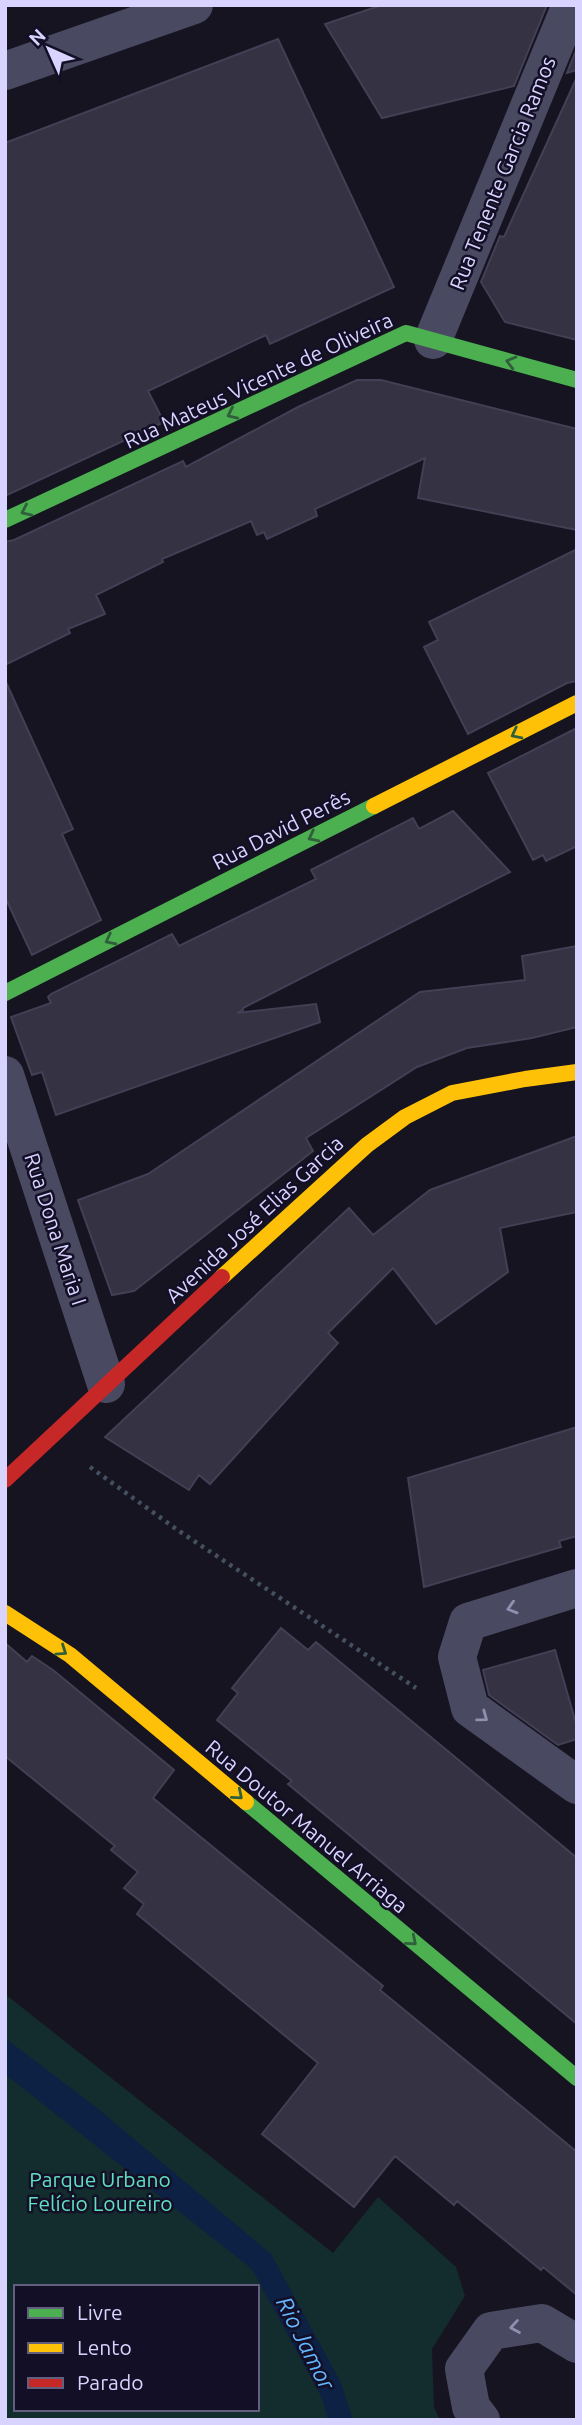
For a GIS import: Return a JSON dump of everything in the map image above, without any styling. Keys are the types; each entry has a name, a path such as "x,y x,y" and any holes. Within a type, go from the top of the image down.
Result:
{"street":[{"path":"5,71 194,5"},
{"name":"Rua Tenente Garcia Ramos","path":"433,340 571,5"},
{"name":"Rua Mateus Vicente de Oliveira","path":"5,520 406,333 577,380"},
{"name":"Rua David Perês","path":"5,993 577,703"},
{"name":"Avenida José Elias Garcia","path":"5,1480 357,1153 405,1117 452,1093 577,1072"},
{"name":"Rua Dona Maria I","path":"5,1075 106,1384"},
{"path":"577,1588 468,1622 457,1657 470,1708 577,1785"},
{"name":"Rua Doutor Manuel Arriaga","path":"5,1613 69,1655 577,2078"},
{"path":"481,2420 471,2407 464,2369 491,2331 542,2323 577,2344"}],"path":[{"path":"49,1438 179,1531 442,1706 470,1708"}],"green space":[{"name":"Parque Urbano Felício Loureiro","path":"5,1994 333,2253 378,2197 456,2267 465,2296 432,2349 434,2407 440,2420 5,2420"}],"water":[{"name":"Rio Jamor","path":"5,2038 97,2108 271,2254 341,2383 353,2420 328,2420 322,2398 252,2269 5,2074"}],"building":[{"path":"382,5 547,5 514,86 382,118 325,24"},
{"path":"278,39 394,287 270,344 266,335 148,391 164,422 5,496 5,143"},
{"path":"577,48 577,70 567,73"},
{"path":"577,77 577,340 505,322 481,282 500,236 504,237"},
{"path":"357,380 381,380 577,429 577,530 418,498 425,458 315,509 317,516 267,539 264,532 257,535 251,521 162,559 163,562 96,595 105,614 68,629 70,633 5,665 5,542 183,461 186,467 298,407"},
{"path":"577,549 577,681 567,683 468,734 424,647 438,640 429,622"},
{"path":"5,680 73,829 62,834 101,920 32,955 5,897"},
{"path":"577,728 577,846 546,861 543,855 533,860 488,773"},
{"path":"453,811 510,872 237,1013 316,1004 320,1022 56,1115 42,1072 32,1075 11,1017 51,1003 48,997 51,994 172,934 179,946 316,879 311,870 413,818 419,829"},
{"path":"577,946 577,1027 532,1038 467,1048 417,1067 306,1138 313,1151 134,1291 112,1295 78,1200 148,1174 420,992 525,980 522,956"},
{"path":"577,1136 577,1212 500,1228 508,1272 436,1324 393,1268 328,1333 338,1343 210,1484 199,1475 189,1490 105,1437 349,1208 373,1235 430,1190"},
{"path":"577,1427 577,1536 559,1541 561,1547 424,1587 408,1478"},
{"path":"281,1628 308,1650 316,1642 577,1858 577,2024 288,1784 292,1781 217,1720 238,1693 232,1688"},
{"path":"5,1643 27,1662 32,1656 53,1670 174,1770 153,1798 383,1986 380,1990 577,2152 577,2295 543,2267 541,2270 457,2201 454,2205 395,2156 354,2207 262,2134 318,2063 137,1914 144,1904 124,1888 138,1872 111,1850 115,1846 5,1756"},
{"path":"555,1650 577,1727 577,1739 558,1745 489,1695 483,1670"}],"traffic: fast":[{"path":"5,520 406,333 577,380"},
{"path":"5,993 374,806"},
{"path":"246,1802 577,2078"}],"traffic: slow":[{"path":"374,806 577,703"},
{"path":"222,1277 367,1145 405,1117 452,1093 577,1072"},
{"path":"5,1613 70,1655 246,1802"}],"traffic: jam":[{"path":"5,1480 222,1277"}]}
